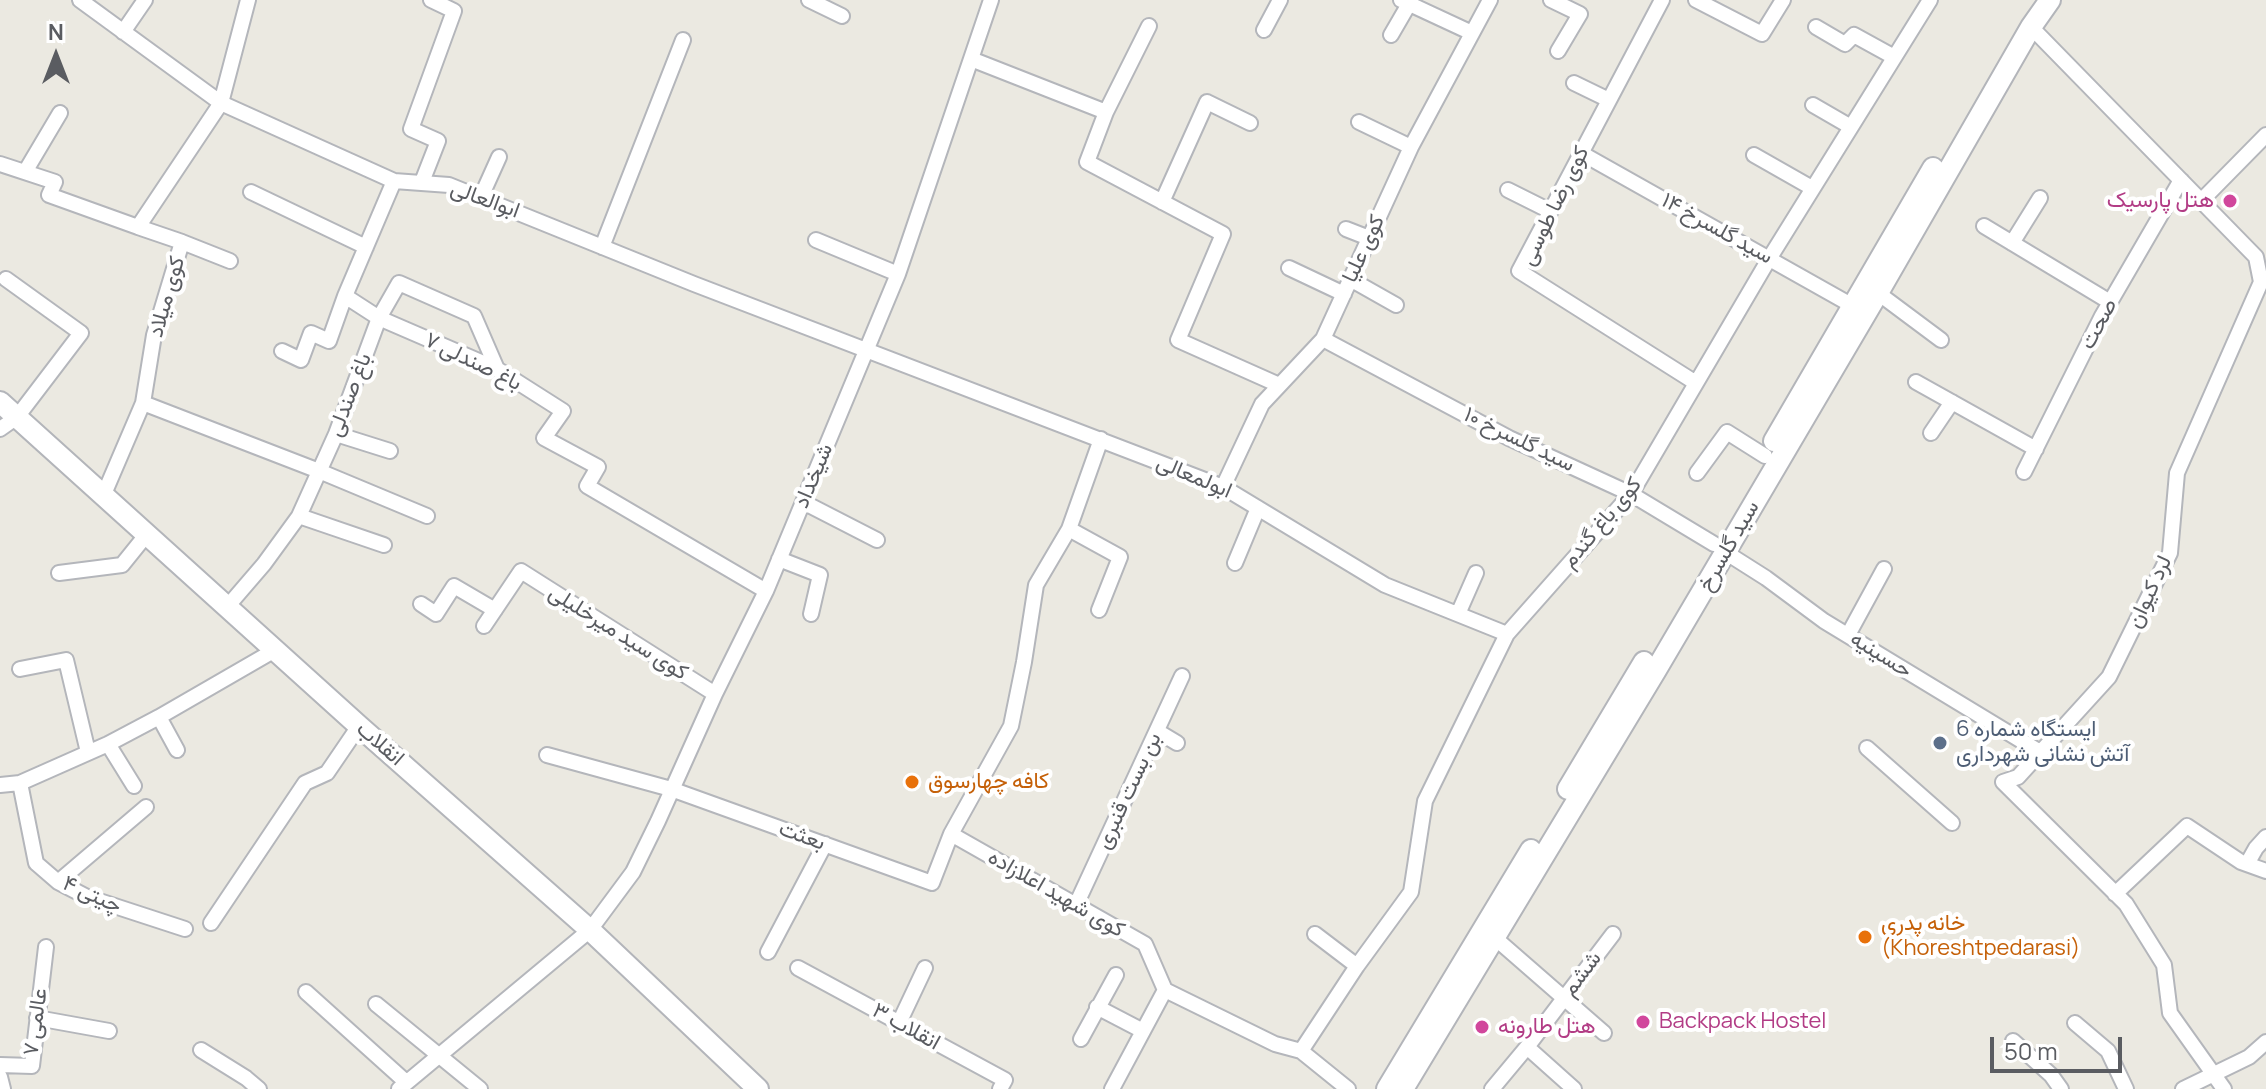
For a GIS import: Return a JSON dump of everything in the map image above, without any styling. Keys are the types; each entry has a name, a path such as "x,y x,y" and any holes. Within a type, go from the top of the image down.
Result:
{"main road":[{"name":"سید گلسرخ","path":"1387,1089 1878,293 2026,22 2034,0"},
{"name":"سید گلسرخ","path":"1719,548 1765,456 1853,306 2026,22 2050,0"},
{"name":"انقلاب","path":"0,402 8,423 104,494 359,726 590,930 758,1089"},
{"name":"سید گلسرخ","path":"1403,1089 1495,938 1604,741"}],"street":[{"name":"ابوالعالی","path":"80,0 221,103 394,181 449,185 866,350"},
{"path":"123,32 145,0"},
{"path":"138,227 221,103 248,0"},
{"path":"422,182 438,141 411,129 454,11 431,0"},
{"path":"809,0 842,16"},
{"name":"شیخداد","path":"403,1086 590,930 633,872 766,591 898,274 991,0"},
{"path":"1264,30 1280,0"},
{"name":"کوی علیا","path":"1223,487 1262,404 1323,339 1411,147 1490,0"},
{"path":"1551,0 1580,14 1558,51"},
{"name":"کوی رضا طوسی","path":"1662,0 1519,271 1696,383"},
{"path":"1696,0 1762,34 1783,0"},
{"name":"کوی باغ گندم","path":"1301,1051 1411,892 1425,801 1507,634 1631,494 1769,259 1930,0"},
{"path":"1391,35 1405,2 1472,33"},
{"name":"لرد کیوان","path":"2026,22 2256,257 2261,282 2177,473 2170,553 2109,677 2018,777 2003,782 2126,904 2164,965 2170,1013 2224,1089"},
{"path":"1149,26 1106,112 1087,162 1223,234 1178,340 1279,385"},
{"path":"1816,27 1845,44 1854,35 1894,57"},
{"path":"602,247 683,40"},
{"path":"971,59 1106,112"},
{"path":"1574,83 1609,100"},
{"path":"1162,202 1207,102 1250,123"},
{"path":"1813,105 1851,127"},
{"path":"0,164 25,172 60,113"},
{"path":"1359,122 1411,147"},
{"path":"2201,201 2266,135"},
{"name":"سید گلسرخ ۱۴","path":"1581,153 1853,306"},
{"path":"1754,155 1812,188"},
{"path":"481,197 499,157"},
{"name":"کوی میلاد","path":"25,172 55,182 49,195 182,242 154,335 143,403 104,494"},
{"name":"صحت","path":"2024,472 2110,302 2181,180"},
{"path":"282,351 301,360 311,333 329,341 394,181"},
{"path":"1508,190 1550,211"},
{"path":"251,192 366,247"},
{"path":"2012,243 2040,198"},
{"path":"1984,226 2110,302"},
{"path":"1346,229 1369,238"},
{"path":"816,240 898,274"},
{"path":"182,242 230,261"},
{"path":"1289,268 1344,294"},
{"path":"6,279 81,333 8,423"},
{"path":"1350,279 1396,305"},
{"name":"باغ صندلی","path":"227,607 299,516 336,434 379,318 399,283 474,316 497,369"},
{"path":"1878,293 1941,340"},
{"path":"345,296 379,318"},
{"name":"باغ صندلی ۷","path":"379,318 497,369 563,411 544,438 598,467 587,486 766,591"},
{"name":"سید گلسرخ ۱۰","path":"1323,339 1509,438 1631,494 1719,548"},
{"name":"ابولمعالی","path":"866,350 1223,487 1385,585 1507,634"},
{"path":"1916,382 2036,449"},
{"path":"1931,433 1952,402"},
{"path":"143,403 427,516"},
{"path":"1697,473 1727,432 1765,456"},
{"path":"336,434 390,451"},
{"path":"951,834 1011,726 1036,585 1069,529 1101,439"},
{"path":"803,502 877,540"},
{"path":"1235,563 1258,508"},
{"path":"299,516 384,545"},
{"path":"1069,529 1120,557 1099,610"},
{"path":"59,573 122,565 147,534"},
{"name":"حسینیه","path":"1719,548 1848,635 2040,752"},
{"path":"779,559 820,575 811,614"},
{"path":"1848,635 1884,569"},
{"name":"کوی سید میرخلیلی","path":"495,610 521,571 715,694"},
{"path":"1458,614 1476,573"},
{"path":"421,604 436,614 454,586 495,610 484,626"},
{"path":"1,783 20,783 108,744 275,650"},
{"path":"20,669 66,660 88,752"},
{"name":"بن بست قنبری","path":"1076,905 1182,676"},
{"path":"159,717 177,750"},
{"path":"211,923 305,783 327,773 359,726"},
{"path":"1157,731 1177,743"},
{"path":"108,744 134,786"},
{"path":"1867,748 1952,823"},
{"name":"بعثت","path":"547,755 671,789 932,883 951,834"},
{"name":"چیتی ۴","path":"20,783 36,863 58,882 87,897 185,929"},
{"path":"58,882 146,807"},
{"path":"2115,894 2187,826 2247,864 2266,871"},
{"name":"کوی شهید اعلازاده","path":"951,834 1145,944 1165,990"},
{"path":"2247,864 2266,837"},
{"path":"768,952 825,844"},
{"path":"1315,934 1357,966"},
{"name":"ششم","path":"1492,1089 1613,934"},
{"path":"1495,938 1604,1033"},
{"name":"عالمی ۷","path":"0,1065 32,1066 46,947"},
{"name":"انقلاب ۳","path":"798,968 1005,1080 1000,1089"},
{"path":"899,1023 925,968"},
{"path":"1081,1039 1116,975"},
{"path":"1112,1089 1165,990 1275,1044 1301,1051 1348,1089"},
{"path":"306,992 403,1086"},
{"path":"376,1004 480,1089"},
{"path":"1097,1007 1143,1031"},
{"path":"37,1018 109,1031"},
{"path":"2075,1023 2108,1051 2126,1089"},
{"path":"2013,1041 2051,1075 2061,1089"},
{"path":"2183,1089 2249,1057 2266,1042"},
{"path":"1527,1047 1574,1089"},
{"path":"201,1050 259,1089"},
{"path":"0,1077 3,1089"}],"place":[{"name":"هتل پارسیک","path":"2230,201"},
{"name":"ایستگاه شماره 6 آتش نشانی شهرداری","path":"1940,743"},
{"name":"کافه چهارسوق","path":"912,782"},
{"name":"خانه پدری (Khoreshtpedarasi)","path":"1865,937"},
{"name":"Backpack Hostel","path":"1643,1022"},
{"name":"هتل طارونه","path":"1482,1027"}]}
